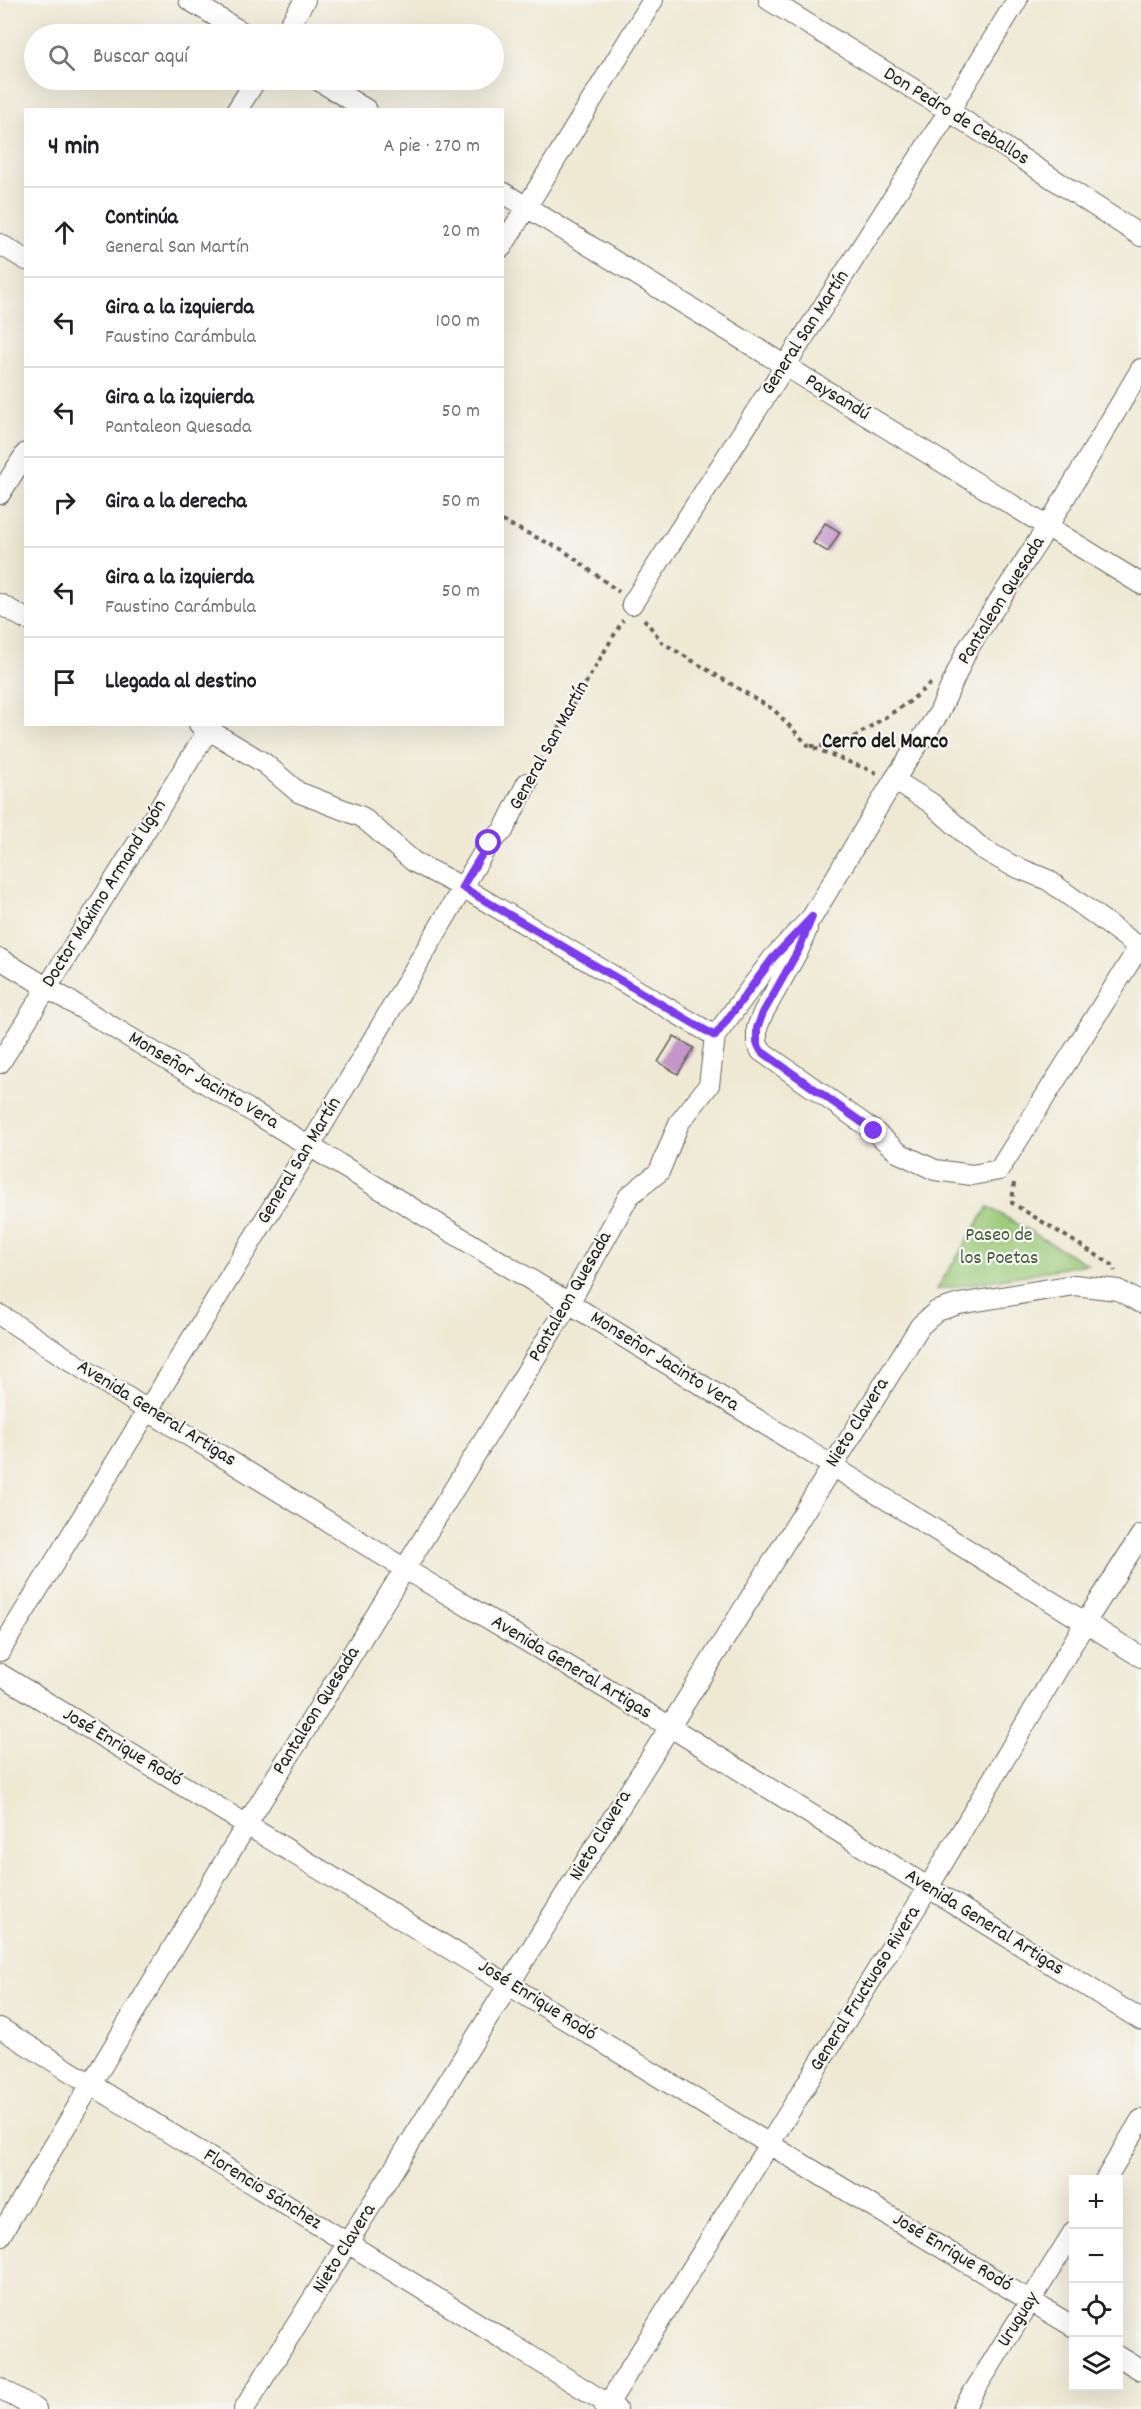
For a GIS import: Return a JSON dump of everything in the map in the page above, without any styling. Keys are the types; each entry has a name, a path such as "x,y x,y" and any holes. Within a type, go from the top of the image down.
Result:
{"street":[{"path":"189,0 228,24"},
{"path":"290,24 305,0"},
{"path":"504,244 653,0"},
{"name":"Don Pedro de Ceballos","path":"769,0 949,111 1141,236"},
{"name":"General San Martín","path":"632,604 949,111 1017,0"},
{"path":"238,108 250,90"},
{"path":"334,90 364,108"},
{"name":"Paysandú","path":"504,193 1141,584"},
{"path":"0,244 24,259"},
{"name":"Pantaleon Quesada","path":"0,2236 247,1824 569,1303 629,1196 659,1172 679,1123 709,1085 715,1036 773,958 812,917 894,780 939,713 967,650 1048,526 1141,369"},
{"path":"0,494 24,456"},
{"path":"0,604 24,619"},
{"path":"206,726 264,763 298,792 362,817 414,862 462,887 715,1036"},
{"name":"Doctor Máximo Armand Ugón","path":"0,1063 206,726"},
{"path":"812,917 799,949 757,1028 757,1043 761,1051 874,1131 899,1153 935,1170 972,1175 999,1170 1140,945 1048,880 1011,865 981,848 931,803 894,780"},
{"name":"General San Martín","path":"0,1651 310,1146 489,843 504,831 527,783"},
{"name":"Monseñor Jacinto Vera","path":"0,959 569,1303 1141,1657"},
{"name":"Nieto Clavera","path":"244,2409 511,1985 669,1726 920,1326 937,1311 987,1298 1074,1286 1118,1290"},
{"path":"1118,1290 1141,1303"},
{"name":"Avenida General Artigas","path":"0,1316 147,1410 405,1569 669,1726 1141,2020"},
{"name":"General Fructuoso Rivera","path":"610,2408 769,2144 928,1888 1085,1623 1141,1535"},
{"name":"José Enrique Rodó","path":"0,1674 769,2144 1069,2324"},
{"name":"Florencio Sánchez","path":"0,2028 610,2408"},
{"path":"1108,2175 1141,2120"},
{"name":"Uruguay","path":"963,2409 1069,2239"},
{"path":"1123,2359 1141,2370"},
{"path":"0,2388 36,2409"}],"path":[{"path":"504,522 563,550 609,583 632,604 663,643 774,710 809,746 894,780"},
{"name":"General San Martín","path":"527,783 632,604"},
{"path":"809,746 840,746 909,702 934,680"},
{"path":"999,1170 1015,1179 1012,1203 1114,1266 1118,1290"}],"green space":[{"name":"Paseo de los Poetas","path":"988,1207 1087,1264 936,1290"}],"building":[{"path":"825,523 840,532 828,552 813,543"},
{"path":"674,1036 694,1048 678,1074 658,1062"}],"district":[{"name":"Cerro del Marco","path":"885,743"}],"route":[{"path":"489,843 462,887 715,1036 773,958 812,917 799,949 763,1013 757,1028 757,1043 761,1051 874,1131"}]}
